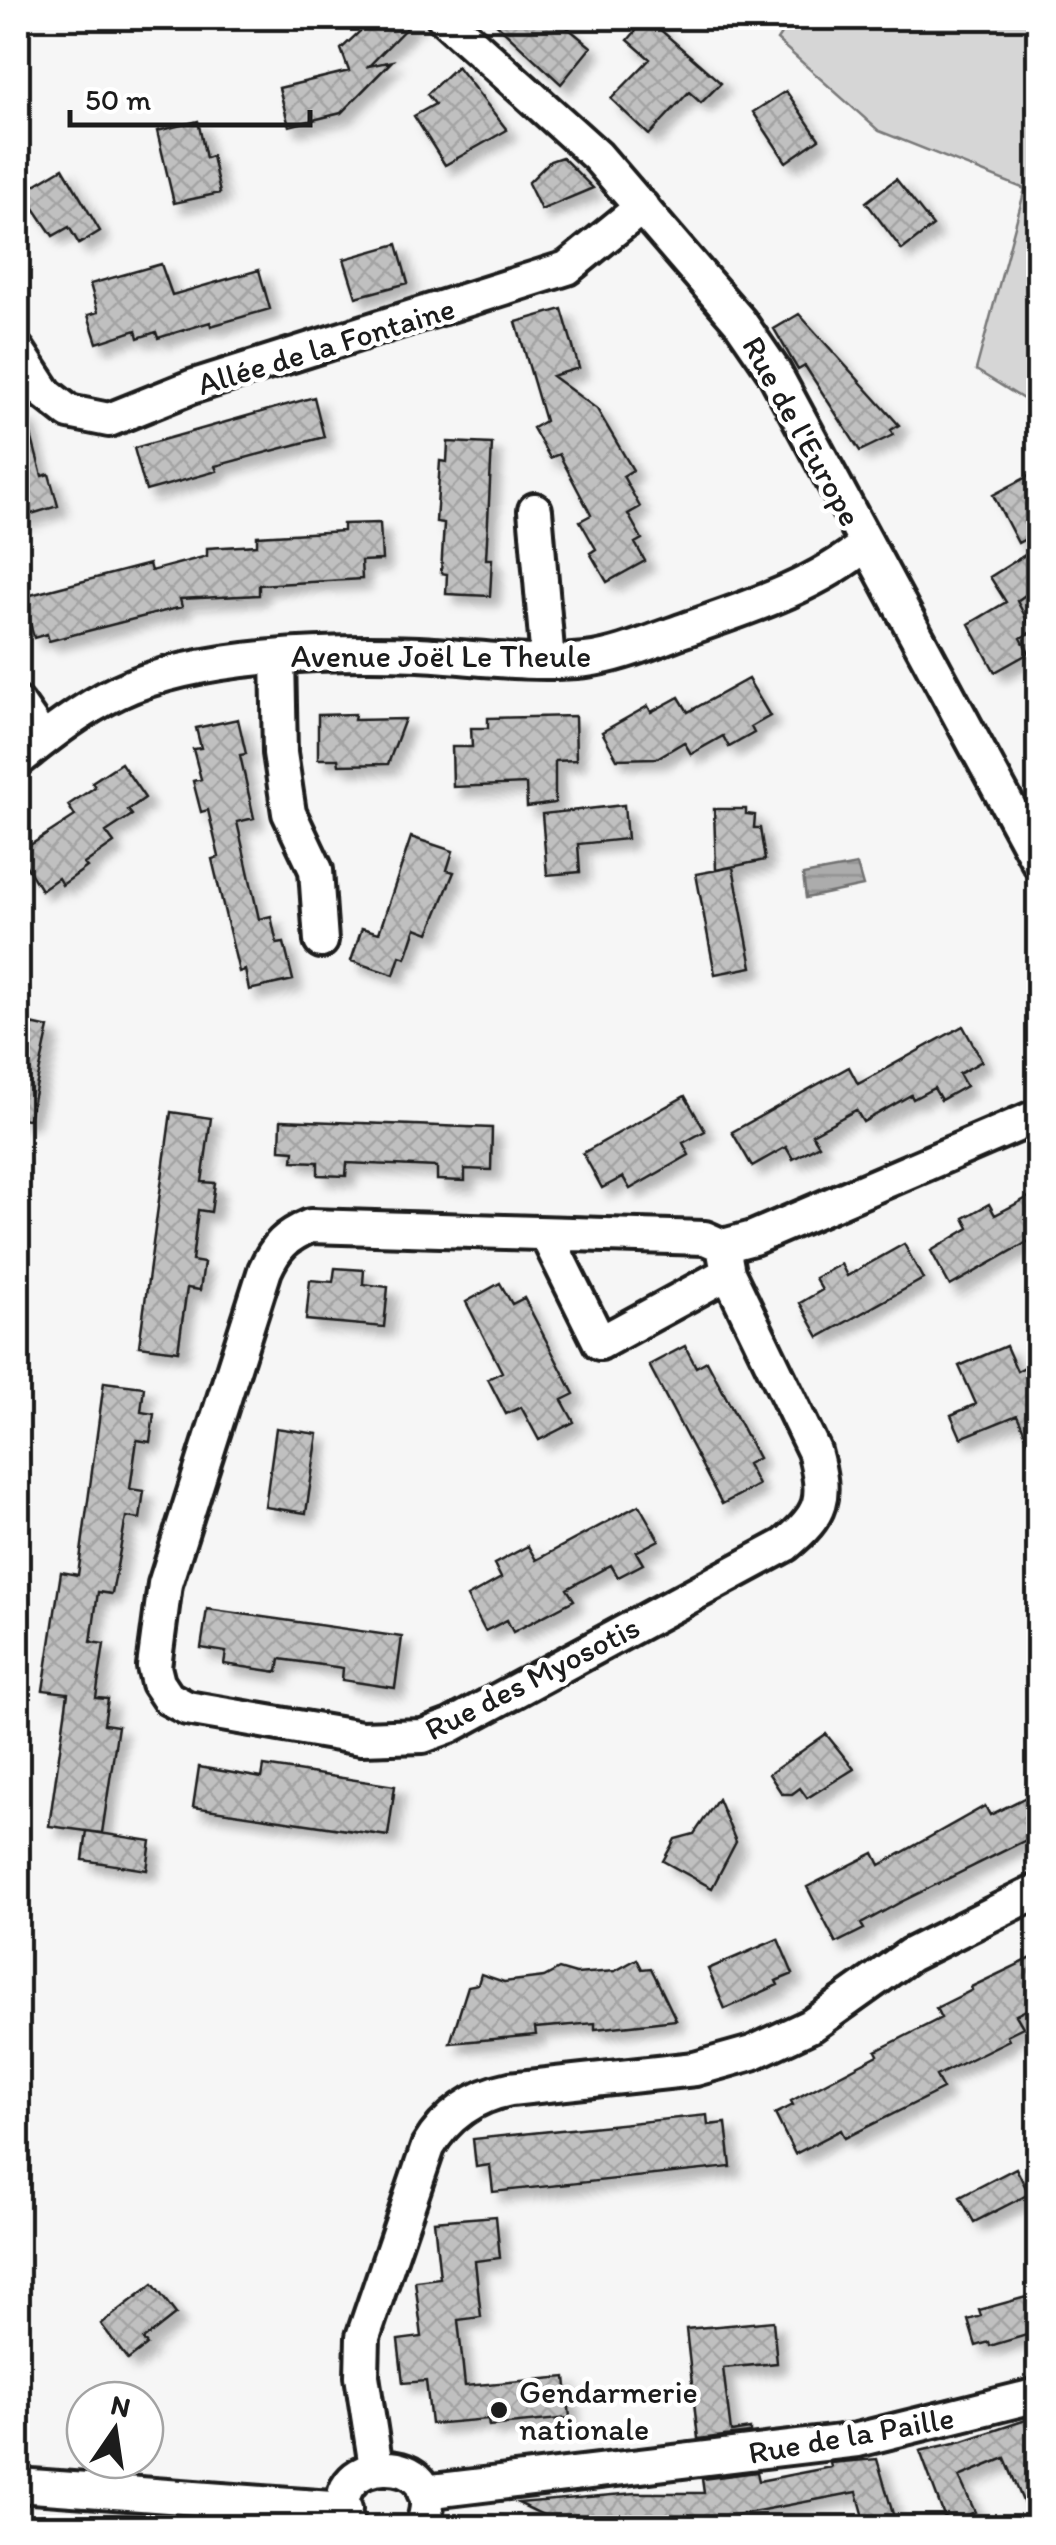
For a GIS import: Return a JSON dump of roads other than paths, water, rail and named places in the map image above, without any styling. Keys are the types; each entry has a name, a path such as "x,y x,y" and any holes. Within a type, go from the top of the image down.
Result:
{"street":[{"name":"Rue de l'Europe","path":"444,18 597,156 740,322 772,370 1038,861"},
{"name":"Allée de la Fontaine","path":"18,351 46,394 70,412 109,420 191,387 567,268 642,207"},
{"path":"535,510 548,662"},
{"name":"Avenue Joël Le Theule","path":"30,750 119,691 166,675 278,657 416,654 548,662 617,654 760,603 843,563 866,544"},
{"path":"278,657 280,753 288,814 316,870 321,941"},
{"path":"18,704 30,750"},
{"name":"Rue des Myosotis","path":"546,1234 600,1343 753,1238 1038,1116"},
{"name":"Rue des Myosotis","path":"310,1226 706,1238 725,1259 814,1451 820,1475 822,1494 816,1516 785,1545 450,1726 423,1736 360,1738 187,1708 168,1698 158,1684 154,1667 165,1584 264,1270 276,1247 290,1234 310,1226"},
{"path":"376,2467 362,2376 363,2337 428,2148 436,2133 463,2108 510,2088 695,2069 752,2053 812,2025 910,1955 1038,1891"},
{"name":"Rue de la Paille","path":"424,2492 857,2440 1038,2395"},
{"path":"18,2485 348,2518 352,2482 360,2474 388,2465 405,2470 424,2492 427,2508 421,2528"}],"place":[{"name":"Gendarmerie nationale","path":"499,2410"}]}
